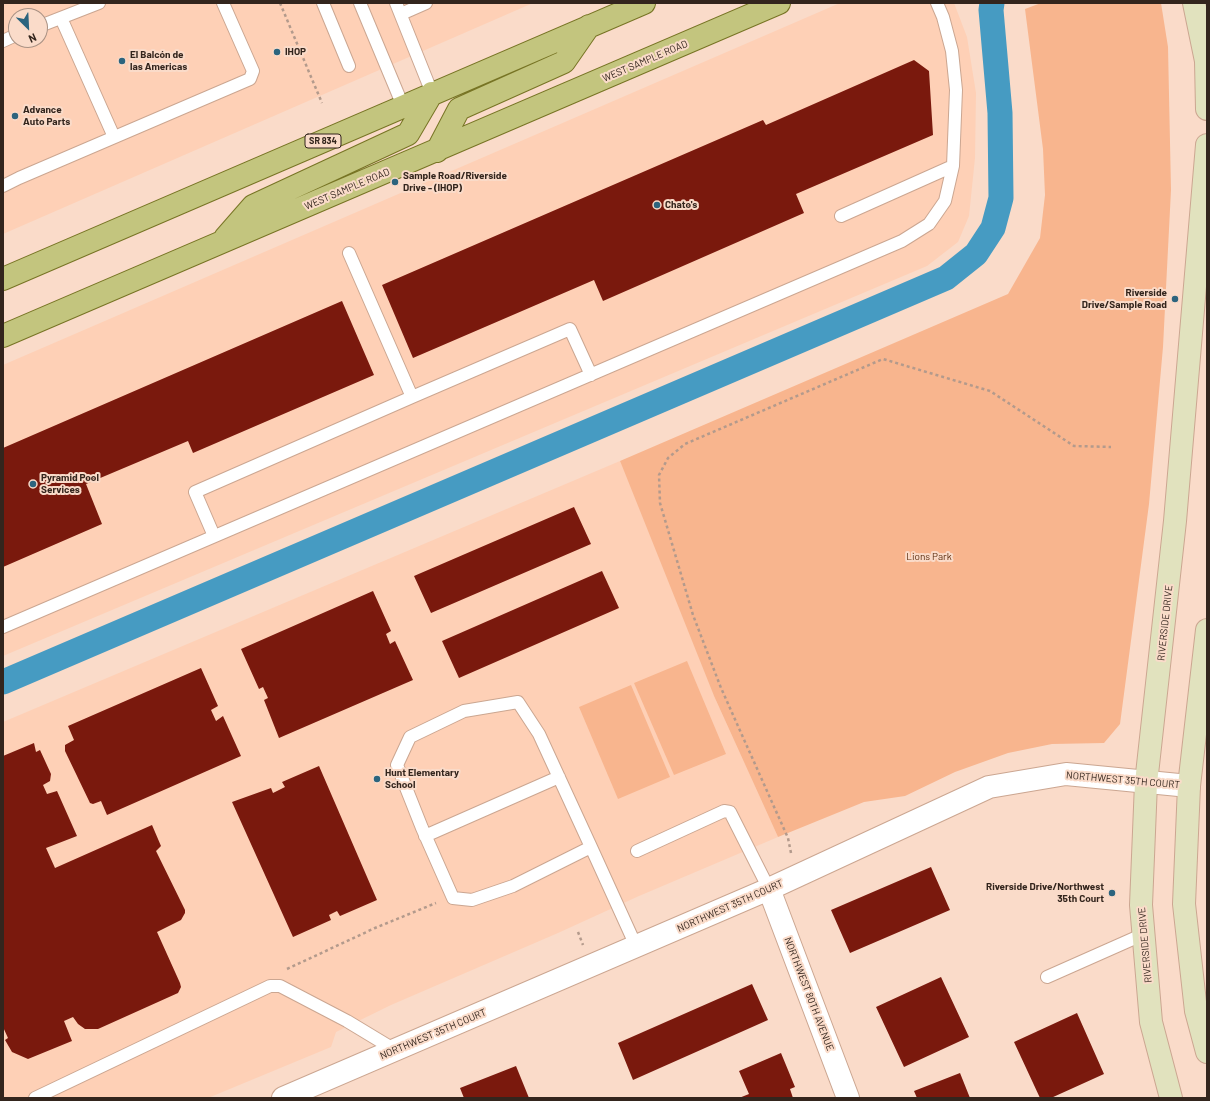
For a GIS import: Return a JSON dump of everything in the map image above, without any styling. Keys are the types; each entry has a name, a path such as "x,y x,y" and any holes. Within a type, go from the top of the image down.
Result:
{"main road":[{"name":"SR 834","path":"3,279 644,3"},
{"name":"WEST SAMPLE ROAD","path":"3,336 779,3"},
{"path":"437,151 459,109 564,62 589,26"},
{"path":"221,242 253,206 408,134 432,94"}],"street":[{"path":"1194,3 1206,61 1207,109"},
{"name":"RIVERSIDE DRIVE","path":"1171,1098 1151,1022 1141,905 1146,783 1175,521 1207,145"},
{"path":"1207,630 1189,786 1184,904 1196,1011 1207,1052"},
{"name":"NORTHWEST 35TH COURT","path":"283,1098 769,889 989,787 1066,774 1189,786"},
{"name":"NORTHWEST 80TH AVENUE","path":"769,889 848,1098"}],"lane":[{"path":"48,23 99,3"},
{"path":"3,186 250,79 253,71 223,3"},
{"path":"323,3 349,66"},
{"path":"360,3 403,106"},
{"path":"426,3 399,8 432,94"},
{"path":"3,626 902,241 929,224 944,201 953,166 956,90 952,51 943,17 937,3"},
{"path":"61,18 114,137"},
{"path":"841,216 953,166"},
{"path":"349,253 412,397"},
{"path":"214,536 195,492 570,329 591,374"},
{"path":"591,847 513,886 472,900 453,898 425,836 397,765 410,737 464,710 518,702 539,734 559,777 591,847 636,946"},
{"path":"425,836 559,777"},
{"path":"637,851 724,811 730,812 769,889"},
{"path":"1047,977 1144,934"},
{"path":"34,1098 270,986 280,986 300,996 347,1021 395,1050"}],"path":[{"path":"280,3 322,103"},
{"path":"796,877 788,838 721,688 693,615 660,503 659,475 668,458 685,444 883,359 990,391 1074,446 1111,447"},
{"path":"286,969 375,928 436,903"}],"shaded area":[{"path":"3,3 533,3 3,234"},
{"path":"840,3 954,3 967,37 976,93 975,158 969,216 958,242 927,266 3,656 3,365"},
{"name":"Hunt Elementary School","path":"620,461 714,696 778,837 639,896 558,933 391,1005 336,1032 331,1047 208,1098 3,1098 3,722"}],"green space":[{"name":"Lions Park","path":"1041,3 1161,3 1168,47 1171,190 1163,347 1149,504 1120,724 1104,743 1052,744 1008,753 955,772 905,796 864,802 778,837 714,696 620,461 1008,294 1040,238 1045,195 1043,149 1025,9"},
{"path":"687,661 726,754 674,775 634,683"},
{"path":"631,685 670,777 618,799 579,707"}],"building":[{"path":"914,60 929,71 933,135 796,194 804,213 603,301 594,280 413,358 382,285 763,120 766,125"},
{"path":"342,301 374,375 193,453 188,441 86,484 102,524 3,567 3,448"},
{"path":"574,507 591,544 431,613 414,576"},
{"path":"602,571 619,608 459,678 442,641"},
{"path":"373,591 391,631 386,634 390,644 395,641 413,680 279,738 264,700 268,698 263,687 259,689 241,649"},
{"path":"201,668 218,706 211,710 216,721 223,716 241,756 107,815 101,801 93,804 90,803 65,751 65,745 74,740 68,726"},
{"path":"34,743 36,752 40,750 51,774 50,781 43,785 47,794 57,791 77,836 46,848 55,868 152,825 161,846 156,851 185,910 185,913 181,920 157,932 180,983 181,987 178,993 98,1029 85,1029 78,1024 73,1017 64,1021 72,1041 28,1059 12,1052 5,1040 8,1038 3,1027 3,756"},
{"path":"319,766 377,900 340,916 337,911 329,915 331,920 293,937 232,802 271,788 273,793 285,787 282,782"},
{"path":"931,867 950,910 850,953 831,910"},
{"path":"941,977 969,1037 904,1067 876,1007"},
{"path":"752,984 768,1020 633,1080 618,1043"},
{"path":"1077,1013 1104,1074 1051,1098 1040,1098 1014,1042"},
{"path":"781,1053 795,1087 790,1089 793,1098 739,1098 749,1094 739,1071"},
{"path":"516,1066 529,1098 464,1098 460,1088"},
{"path":"960,1073 970,1098 917,1098 914,1091"}],"waterway":[{"path":"3,682 946,278 976,254 993,228 1001,198 1000,113 991,10 992,3"}],"place":[{"name":"IHOP","path":"277,52"},
{"name":"El Balcón de las Americas","path":"122,61"},
{"name":"Advance Auto Parts","path":"15,116"},
{"name":"Sample Road/Riverside Drive - (IHOP)","path":"395,182"},
{"name":"Chato's","path":"657,205"},
{"name":"Riverside Drive/Sample Road","path":"1175,299"},
{"name":"Pyramid Pool Services","path":"33,484"},
{"name":"Hunt Elementary School","path":"377,779"},
{"name":"Riverside Drive/Northwest 35th Court","path":"1112,893"}]}
